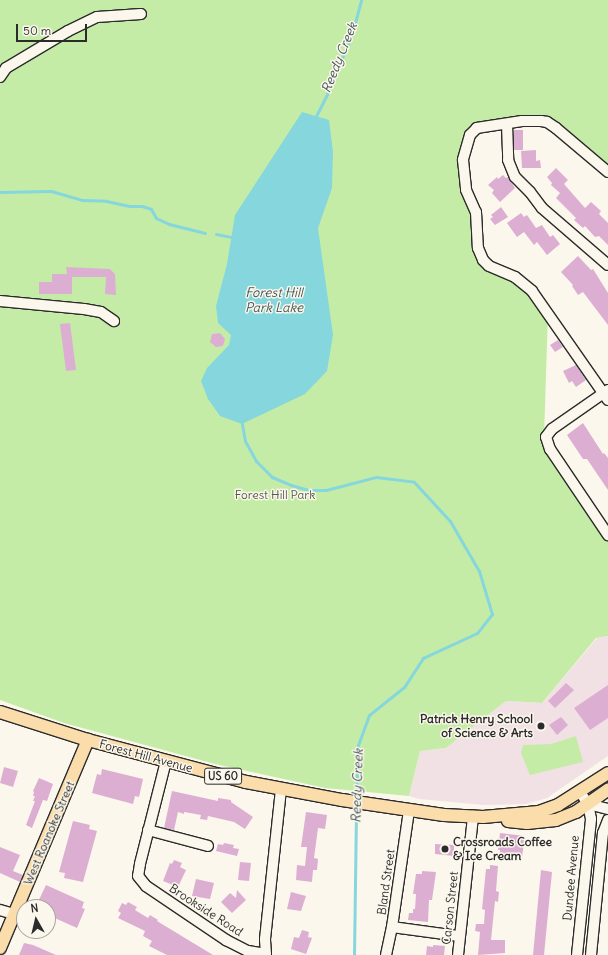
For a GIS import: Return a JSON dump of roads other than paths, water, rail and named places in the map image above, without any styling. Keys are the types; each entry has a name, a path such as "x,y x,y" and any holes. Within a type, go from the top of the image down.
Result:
{"main road":[{"name":"Forest Hill Avenue","path":"0,712 88,740 281,789 404,810 478,817 516,823 535,823 556,820 576,812 588,804"},
{"name":"West Roanoke Street","path":"0,948 88,740"},
{"name":"US 60","path":"580,792 608,773"},
{"name":"US 60","path":"588,804 608,790"},
{"name":"Forest Hill Avenue","path":"478,817 539,812 553,808 580,792"}],"street":[{"path":"0,77 3,67 68,31 97,17 141,14"},
{"path":"608,172 547,122 522,121 488,126 474,130 470,135 464,151 464,179 466,190 476,212 480,255 489,266 515,276 532,291 606,394 552,429 546,437 550,449 608,535"},
{"path":"507,124 507,153 509,166 515,177 530,192 542,208 608,265"},
{"path":"0,301 84,308 101,312 114,321"},
{"name":"Brookside Road","path":"166,761 138,876 146,886 226,940 248,951 266,954 265,938 281,789"},
{"path":"580,792 588,804 608,809"},
{"name":"Dundee Avenue","path":"577,955 591,819 588,804"},
{"name":"Bland Street","path":"386,955 392,927 404,810"},
{"name":"Carson Street","path":"458,955 478,817"},
{"path":"591,955 603,833 608,820"},
{"path":"148,830 208,846"},
{"path":"588,843 602,843"},
{"path":"0,910 14,914"},
{"path":"392,927 460,936"}],"water":[{"name":"Forest Hill Park Lake","path":"302,112 329,120 333,152 332,188 318,228 333,335 327,371 305,394 242,424 220,416 208,399 201,381 207,368 229,345 231,335 218,323 216,306 227,264 235,215"}],"waterway":[{"name":"Reedy Creek","path":"316,116 327,94 352,34 361,0"},
{"path":"0,192 51,191 82,200 106,201 130,206 142,206 151,209 156,218 169,224 205,233"},
{"path":"216,234 231,237"},
{"name":"Reedy Creek","path":"242,424 245,441 256,461 272,477 291,485 309,490 326,490 376,477 414,482 450,521 479,571 492,614 477,633 423,658 404,687 369,715 358,745 356,799"},
{"name":"Reedy Creek","path":"354,955 356,805"}],"place":[{"name":"Patrick Henry School of Science & Arts","path":"541,726"},
{"name":"Crossroads Coffee & Ice Cream","path":"445,849"}],"park label":[{"name":"Forest Hill Park","path":"275,495"}]}
